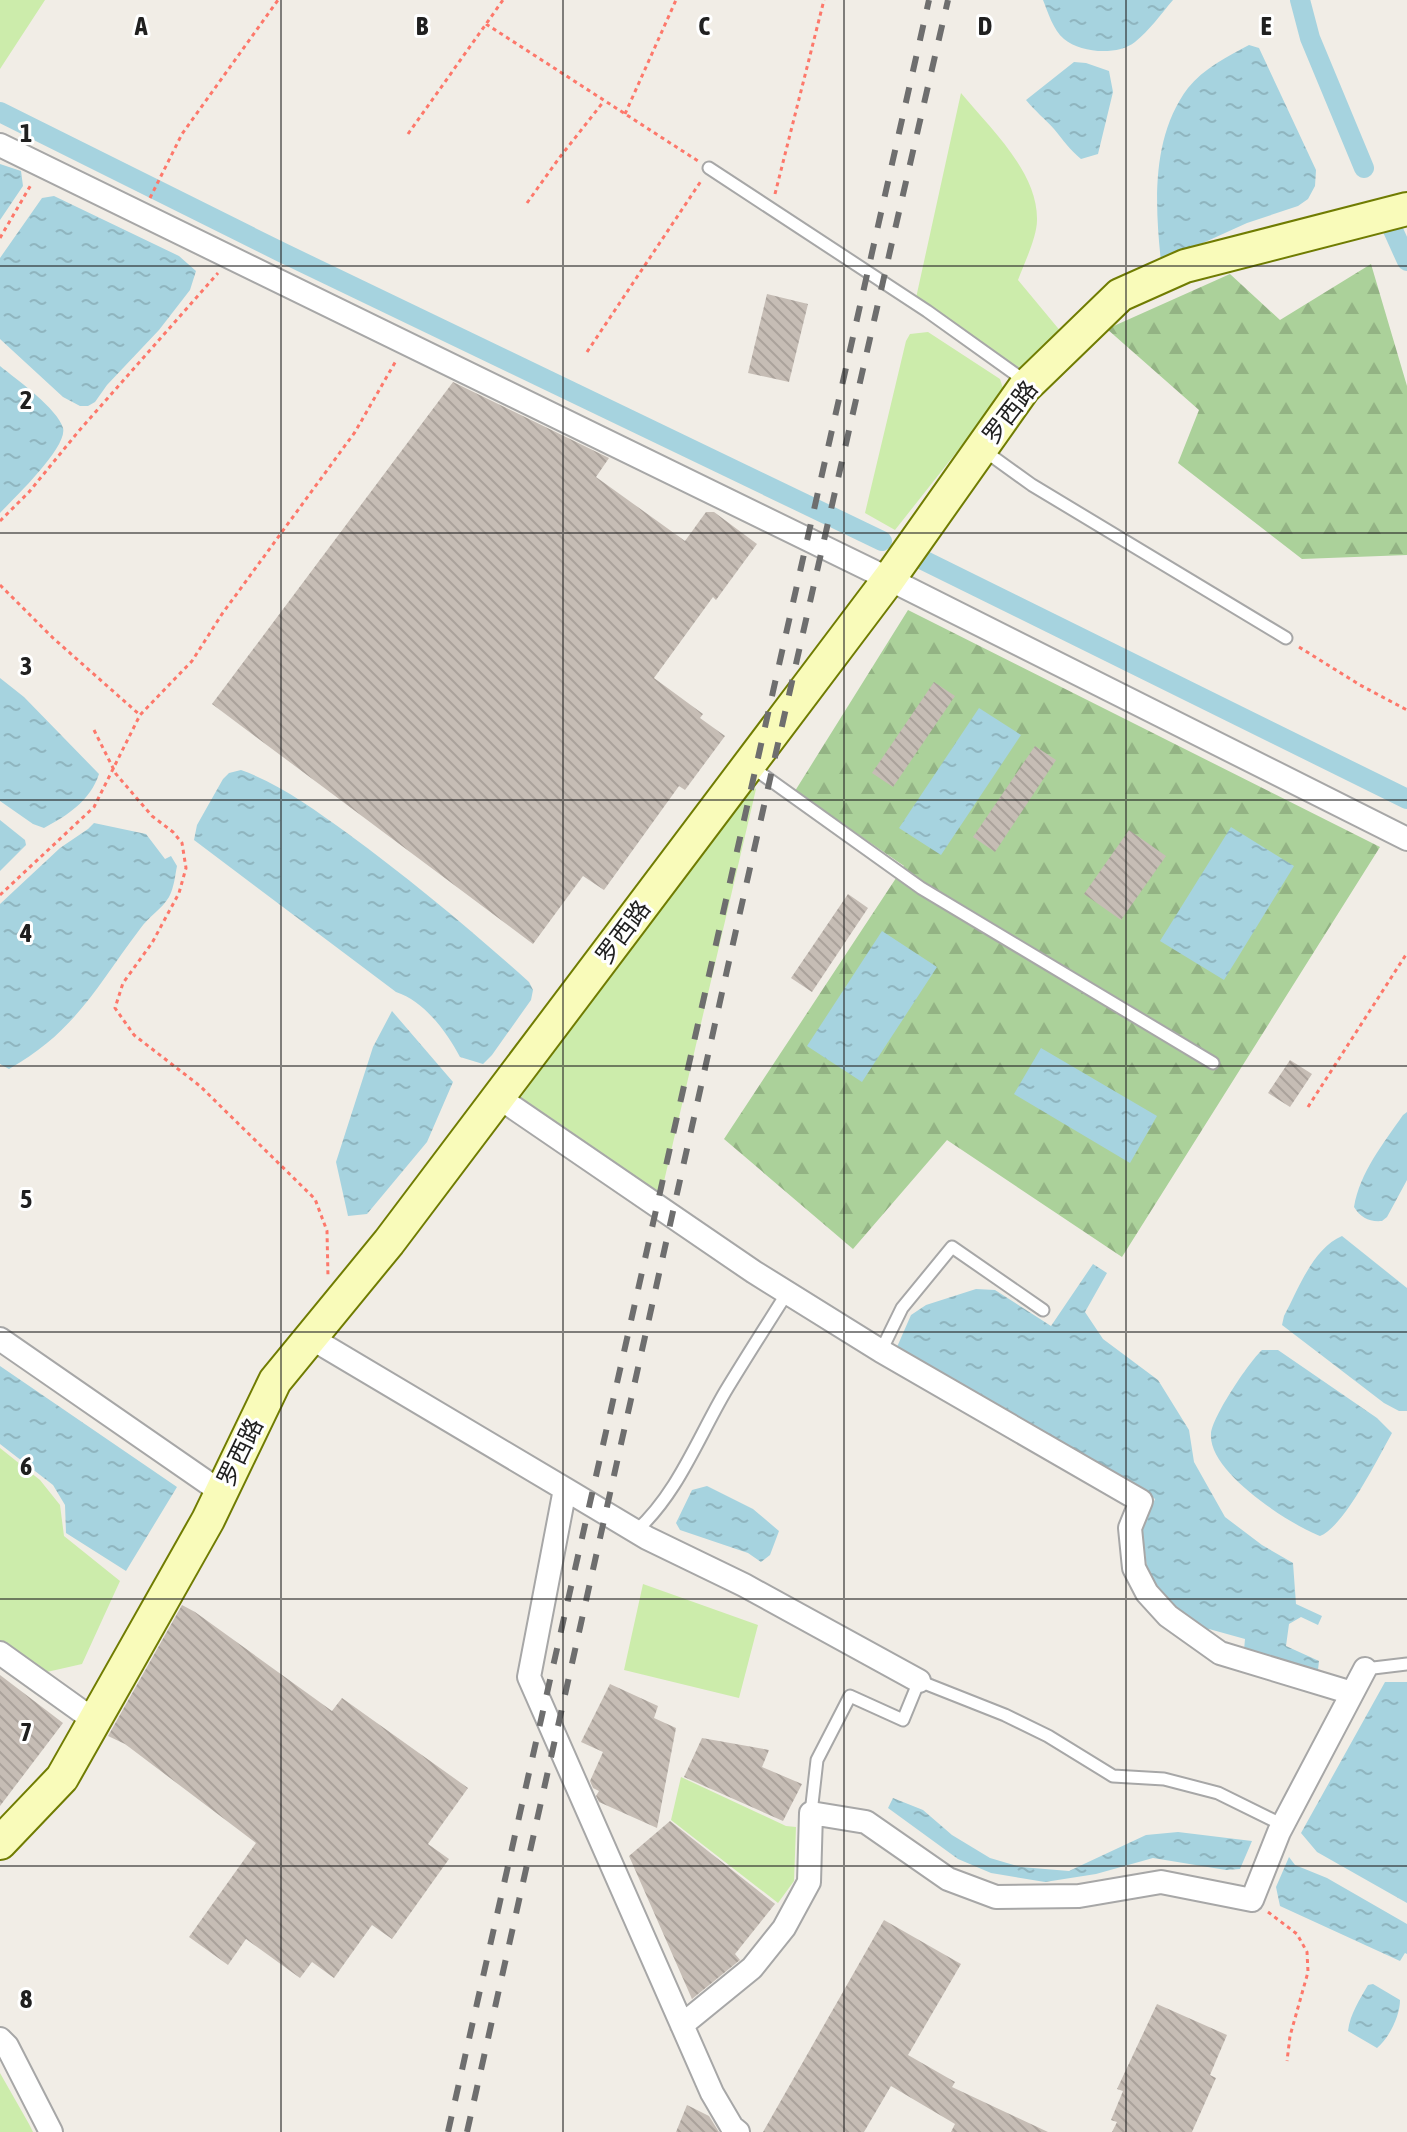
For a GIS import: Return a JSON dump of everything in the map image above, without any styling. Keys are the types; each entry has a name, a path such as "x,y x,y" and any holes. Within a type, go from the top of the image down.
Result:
{"street":[{"path":"0,145 889,579 1407,839"},
{"name":"罗西路","path":"0,1843 62,1778 221,1492 275,1381 389,1242 889,579 1029,384 1120,295 1185,266 1407,209"},
{"path":"498,1097 787,1293 1141,1501 1130,1528 1134,1568 1147,1593 1168,1616 1220,1653 1352,1693"},
{"path":"311,1338 635,1531 744,1585 919,1681"},
{"path":"0,1339 221,1492"},
{"path":"565,1489 529,1677 712,2093 738,2132"},
{"path":"0,1653 95,1721"},
{"path":"682,2025 752,1968 784,1928 809,1882 811,1813 866,1822 948,1879 996,1897 1079,1896 1161,1882 1252,1900 1283,1825 1365,1669"},
{"path":"0,2039 7,2046 51,2132"}],"lane":[{"path":"709,168 927,311 1029,384"},
{"path":"981,449 1032,485 1286,638"},
{"path":"749,765 921,888 1213,1063"},
{"path":"881,1351 902,1308 952,1247 1043,1310"},
{"path":"635,1531 653,1516 680,1477 725,1393 787,1293"},
{"path":"1365,1669 1407,1664"},
{"path":"811,1813 817,1760 850,1696 903,1720 919,1681 1005,1715 1048,1736 1113,1776 1164,1779 1218,1793 1283,1825"}],"path":[{"path":"149,199 168,158 278,0"},
{"path":"408,134 503,0"},
{"path":"625,114 676,0"},
{"path":"772,210 824,0"},
{"path":"486,24 709,168 587,352"},
{"path":"527,203 604,101"},
{"path":"0,238 42,166"},
{"path":"0,521 29,492 231,258"},
{"path":"0,895 94,807 140,715 192,661 222,614 355,432 406,344"},
{"path":"0,585 53,638 140,715"},
{"path":"1286,638 1360,685 1407,710"},
{"path":"94,730 113,768 152,816 182,843 186,868 179,893 152,943 123,983 115,1008 134,1035 200,1086 315,1199 327,1231 328,1283 341,1301"},
{"path":"1308,1107 1407,953"},
{"path":"1252,1900 1297,1934 1307,1952 1308,1972 1290,2036 1287,2061"}],"green space":[{"path":"0,0 45,0 0,69"},
{"path":"961,93 1021,168 1035,202 1035,234 1018,280 1062,333 1020,374 916,298"},
{"path":"1371,264 1407,386 1407,555 1302,559 1178,463 1199,410 1107,329 1230,274 1280,320"},
{"path":"928,332 1000,379 1004,392 895,530 865,513 906,341 910,334"},
{"path":"908,610 1380,847 1122,1257 947,1140 853,1249 724,1139 904,866 795,791"},
{"path":"748,784 756,789 661,1194 519,1100"},
{"path":"0,1448 40,1480 60,1505 64,1536 120,1581 82,1664 38,1674 0,1646"},
{"path":"643,1584 758,1625 739,1698 624,1670"},
{"path":"681,1777 786,1826 796,1827 794,1881 778,1903 671,1820"},
{"path":"0,2073 29,2124 33,2132 0,2132"}],"water":[{"path":"1043,0 1173,0 1135,42 1119,49 1099,51 1071,44 1064,39 1054,26"},
{"path":"1249,45 1259,48 1316,170 1315,186 1308,199 1298,206 1247,223 1161,262 1157,218 1158,172 1167,128 1176,107 1194,81"},
{"path":"1074,62 1109,71 1113,92 1098,154 1081,159 1026,100"},
{"path":"0,164 21,171 23,186 0,220"},
{"path":"54,196 179,256 196,271 190,290 159,330 88,406 80,406 63,397 0,339 0,258 42,198"},
{"path":"0,366 45,403 63,428 62,437 49,460 0,513"},
{"path":"0,678 24,697 99,774 90,792 77,806 44,828 0,801"},
{"path":"979,708 1021,735 941,855 899,828"},
{"path":"241,770 283,790 347,833 440,905 529,982 533,990 531,1000 483,1064 460,1057 441,1028 416,1002 396,992 194,840 197,825 223,779 229,773"},
{"path":"0,820 25,840 26,845 0,871"},
{"path":"94,823 146,834 165,859 171,856 177,866 172,890 68,1023 52,1039 9,1069 0,1064 0,904 60,848"},
{"path":"1231,827 1294,866 1224,980 1160,941"},
{"path":"882,931 937,967 862,1082 807,1046"},
{"path":"392,1011 453,1082 427,1142 367,1214 348,1216 336,1162 373,1047"},
{"path":"1041,1048 1157,1116 1130,1163 1014,1094"},
{"path":"1407,1112 1407,1180 1387,1217 1382,1221 1369,1220 1354,1207 1361,1182 1373,1159"},
{"path":"1342,1236 1407,1288 1407,1411 1399,1411 1384,1403 1282,1325 1301,1282 1315,1260"},
{"path":"1093,1264 1107,1273 1085,1312 1103,1339 1158,1380 1189,1430 1194,1462 1225,1517 1262,1545 1293,1563 1296,1604 1322,1616 1318,1625 1301,1617 1289,1624 1286,1646 1319,1661 1318,1670 1244,1650 1245,1639 1209,1629 1207,1635 1164,1598 1148,1575 1142,1530 1155,1499 1136,1484 900,1355 897,1347 911,1315 926,1305 976,1289 995,1290 1051,1326"},
{"path":"1262,1350 1278,1350 1377,1418 1392,1433 1350,1506 1320,1536 1289,1520 1253,1495 1222,1464 1214,1449 1211,1434 1218,1415 1240,1377"},
{"path":"0,1366 177,1487 126,1571 66,1533 65,1505 53,1485 0,1444"},
{"path":"707,1486 753,1509 779,1531 770,1555 761,1562 748,1553 680,1530 676,1523 692,1490"},
{"path":"1385,1682 1407,1682 1407,1903 1317,1852 1301,1833"},
{"path":"893,1798 923,1810 952,1835 990,1858 1021,1867 1069,1871 1146,1835 1178,1832 1252,1841 1240,1869 1226,1870 1153,1858 1096,1874 1045,1882 991,1873 958,1859 888,1808"},
{"path":"1289,1857 1295,1865 1327,1878 1407,1924 1407,1954 1400,1961 1280,1906 1276,1887"},
{"path":"1373,1984 1400,2000 1393,2026 1377,2048 1348,2031 1359,2001 1368,1985"}],"building":[{"path":"767,294 808,304 789,382 748,373"},
{"path":"453,382 609,458 596,477 685,541 706,512 714,512 757,544 716,600 713,597 654,678 703,714 700,718 725,736 685,790 679,786 604,890 583,876 533,944 212,704"},
{"path":"934,682 955,696 893,787 872,773"},
{"path":"1035,746 1056,760 995,852 973,837"},
{"path":"1129,830 1166,856 1121,920 1084,894"},
{"path":"848,894 868,908 812,992 791,978"},
{"path":"1290,1060 1312,1074 1290,1107 1268,1093"},
{"path":"182,1605 332,1711 342,1698 468,1788 428,1844 449,1859 392,1939 372,1925 334,1978 312,1962 300,1978 246,1939 228,1965 189,1937 256,1843 125,1744 108,1736"},
{"path":"0,1675 63,1723 0,1806"},
{"path":"610,1684 658,1706 654,1718 676,1728 657,1828 599,1802 596,1796 599,1791 593,1788 590,1781 603,1752 581,1742"},
{"path":"702,1738 769,1750 762,1767 802,1784 783,1821 684,1777"},
{"path":"670,1821 775,1904 735,1954 740,1960 692,1999 629,1856"},
{"path":"884,1920 961,1964 908,2055 955,2082 952,2087 1048,2132 951,2132 955,2124 891,2086 864,2132 763,2132"},
{"path":"1157,2004 1227,2035 1210,2075 1216,2078 1192,2132 1112,2132 1117,2122 1111,2120 1123,2091 1117,2089"},
{"path":"687,2105 709,2116 719,2132 676,2132"}],"waterway":[{"path":"1300,0 1310,38 1364,168"},
{"path":"0,112 281,252 882,541"},
{"path":"1393,230 1407,261"},
{"path":"923,560 1407,799"}],"railway":[{"path":"448,2132 929,0"},
{"path":"467,2132 765,799 948,0"}]}
